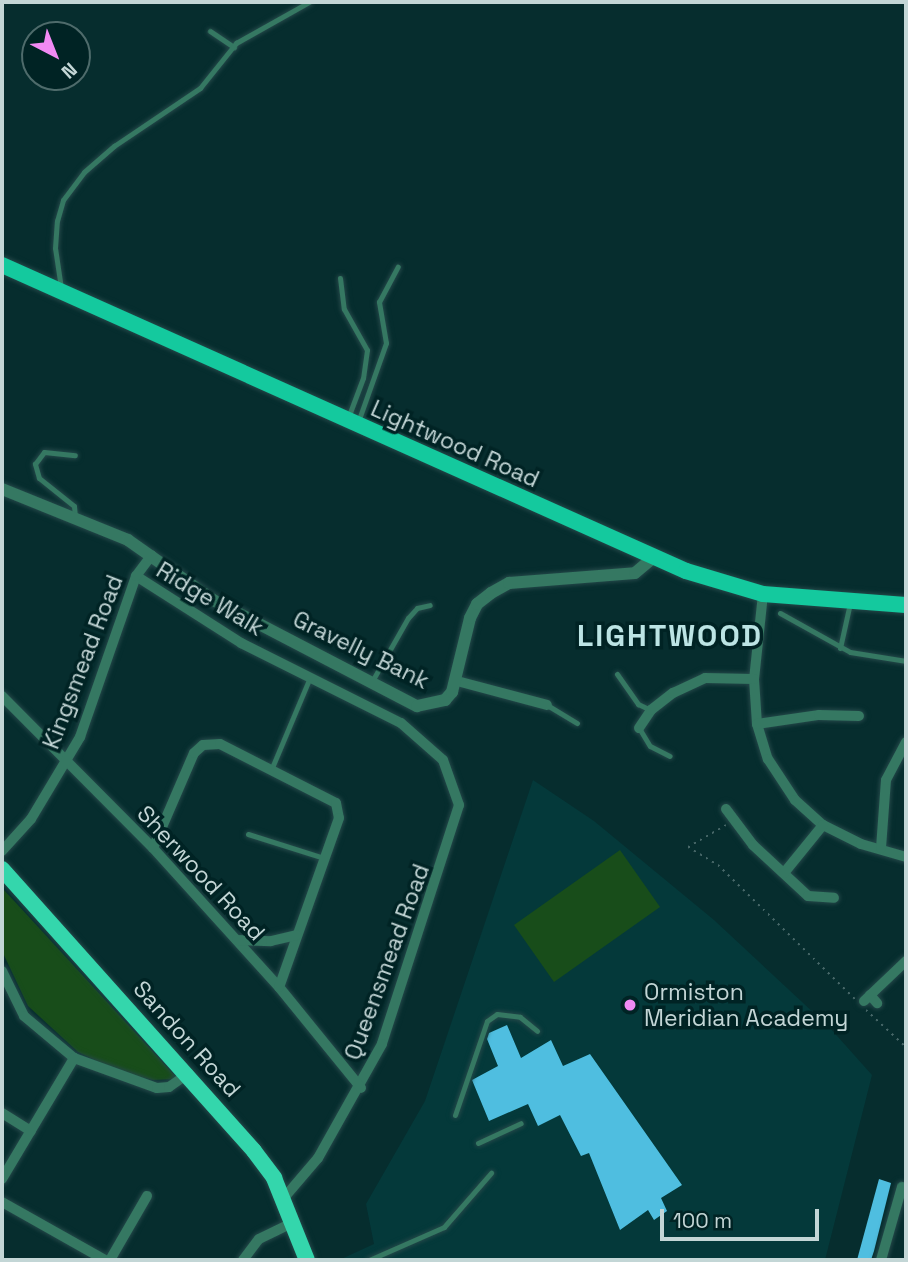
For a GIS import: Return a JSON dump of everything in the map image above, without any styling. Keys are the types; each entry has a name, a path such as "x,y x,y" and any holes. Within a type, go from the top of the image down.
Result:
{"highway":[{"name":"Sandon Road","path":"2,869 189,1073 254,1151 284,1198 307,1260"}],"main road":[{"name":"Lightwood Road","path":"2,265 653,558 763,594 850,603 906,605"}],"street":[{"name":"Gravelly Bank","path":"2,489 128,540 213,600 371,683 427,706 445,700 457,681 470,618 477,604 491,593 509,583 635,573 653,558"},
{"name":"Kingsmead Road","path":"2,851 31,819 80,737 136,576 152,555"},
{"name":"Ridge Walk","path":"136,576 241,643 401,723 443,760"},
{"path":"763,594 754,679 757,723 779,778 823,825 861,844 881,848 906,858"},
{"path":"639,728 651,710 705,678 754,679"},
{"path":"457,681 547,705"},
{"name":"Sherwood Road","path":"2,696 153,848 279,987 361,1088"},
{"path":"757,723 847,709 859,716"},
{"path":"881,848 886,780 906,743"},
{"path":"153,848 199,747 220,744 338,807 339,818 279,987"},
{"name":"Queensmead Road","path":"284,1198 318,1158 361,1088 400,994 459,804 443,760"},
{"path":"726,808 734,822 808,896 834,898"},
{"path":"784,873 823,825"},
{"path":"237,940 271,941 296,935"},
{"path":"870,1000 906,961"},
{"path":"2,971 24,1016 74,1058 157,1088 169,1087 189,1073"},
{"path":"2,1179 74,1058"},
{"path":"2,1113 31,1131"},
{"path":"881,1260 902,1187"},
{"path":"110,1260 146,1196"},
{"path":"2,1202 105,1260"},
{"path":"243,1260 258,1239 293,1222"}],"lane":[{"path":"62,294 55,248 63,200 84,172 114,146 214,75 234,47 309,2"},
{"path":"210,31 234,47"},
{"path":"352,423 386,343 379,312 381,294 397,267"},
{"path":"340,278 344,309 367,350 352,423"},
{"path":"75,455 44,452 35,464 39,478 74,506 75,519"},
{"path":"840,648 850,603"},
{"path":"371,683 408,618 417,608 430,605"},
{"path":"780,613 840,648 880,660 906,661"},
{"path":"617,674 638,705 651,710"},
{"path":"271,770 310,677"},
{"path":"547,705 577,723"},
{"path":"639,728 650,746 670,756"},
{"path":"248,834 324,858"},
{"path":"454,1115 487,1021 497,1014 520,1017 537,1031"},
{"path":"478,1143 521,1123"},
{"path":"369,1260 444,1227 491,1173"}],"path":[{"path":"734,822 719,827 688,847 718,865 797,947 906,1047"}],"shaded area":[{"name":"Ormiston Meridian Academy","path":"533,780 594,821 714,920 830,1028 872,1075 825,1260 339,1260 374,1244 366,1204 425,1101"}],"green space":[{"path":"620,850 660,907 554,982 514,925"},
{"path":"2,888 178,1079 153,1080 120,1072 78,1052 28,1006 2,951"}],"building":[{"path":"507,1025 521,1058 551,1040 563,1066 590,1054 682,1185 661,1198 667,1211 654,1220 648,1210 620,1230 589,1153 581,1156 560,1115 538,1126 528,1104 489,1121 472,1080 498,1066 487,1039 489,1033"},
{"path":"879,1179 891,1183 874,1251 871,1260 857,1260"}],"place":[{"name":"Ormiston Meridian Academy","path":"630,1005"}],"district":[{"name":"LIGHTWOOD","path":"670,636"}]}
